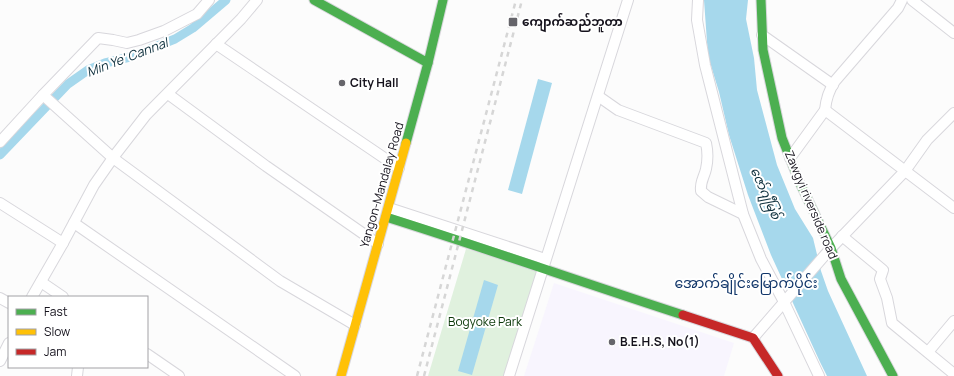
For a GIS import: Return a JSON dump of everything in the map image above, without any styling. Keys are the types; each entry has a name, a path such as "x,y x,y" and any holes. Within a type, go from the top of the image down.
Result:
{"main road":[{"path":"314,0 428,63"},
{"name":"Yangon-Mandalay Road","path":"341,376 388,212 428,63 443,0"},
{"name":"Zawgyi riverside road","path":"761,0 763,50 782,138 799,181 831,248 841,279 893,376"},
{"path":"388,212 542,270 754,338 778,376"}],"street":[{"path":"0,142 42,95 98,38 127,43 140,40 164,31 197,14 209,0"},
{"path":"33,296 94,185 113,158 146,115 168,94 257,0"},
{"path":"509,376 628,0"},
{"path":"698,0 697,20 705,65 743,214 761,260 784,302 819,376"},
{"path":"790,158 825,110 826,100 833,84 898,8 902,0"},
{"path":"912,0 954,33"},
{"path":"762,35 833,84"},
{"path":"216,44 399,168"},
{"path":"168,94 266,166 378,244"},
{"path":"42,95 63,112 113,158 280,281 355,325"},
{"path":"598,96 618,110 706,143 708,152 706,170 700,183 701,191 708,197 743,214"},
{"path":"825,110 954,208"},
{"path":"754,338 831,248 905,171 927,140 954,113"},
{"path":"0,204 63,243"},
{"path":"388,212 545,259"},
{"path":"74,223 295,376"},
{"path":"842,236 883,270 880,279 888,298 892,323 954,374"},
{"path":"41,282 62,296"},
{"path":"928,352 954,321"},
{"path":"0,361 8,345"},
{"path":"148,355 179,376"}],"shaded area":[{"path":"554,283 734,343 724,376 524,376"}],"green space":[{"name":"Bogyoke Park","path":"466,249 542,269 509,376 428,376"}],"water":[{"name":"ဇော်ဂျီမြစ်","path":"704,0 748,0 746,19 754,58 757,90 777,165 795,209 813,238 821,271 828,291 867,376 827,376 771,255 748,195 729,135 719,92 708,56"},
{"path":"538,79 552,83 522,194 508,190"},
{"path":"484,280 498,285 472,375 458,371"}],"waterway":[{"name":"Min Ye' Cannal","path":"0,155 68,84 88,70 105,63 130,57 175,39 193,28 226,0"}],"railway":[{"path":"417,376 516,0"},
{"path":"424,376 522,0"}],"traffic: fast":[{"path":"314,0 428,63"},
{"path":"406,143 428,63 443,0"},
{"path":"761,0 763,50 782,138 799,181 831,248 841,279 893,376"},
{"path":"386,217 683,315"}],"traffic: slow":[{"path":"341,376 406,143"}],"traffic: jam":[{"path":"683,315 753,338 778,376"}],"place":[{"name":"ကျောက်ဆည်ဘူတာ","path":"513,22"},
{"name":"City Hall","path":"342,83"},
{"name":"B.E.H.S, No(1)","path":"612,342"}],"district":[{"name":"အောက်ချိုင်းမြောက်ပိုင်း","path":"746,283"}]}
